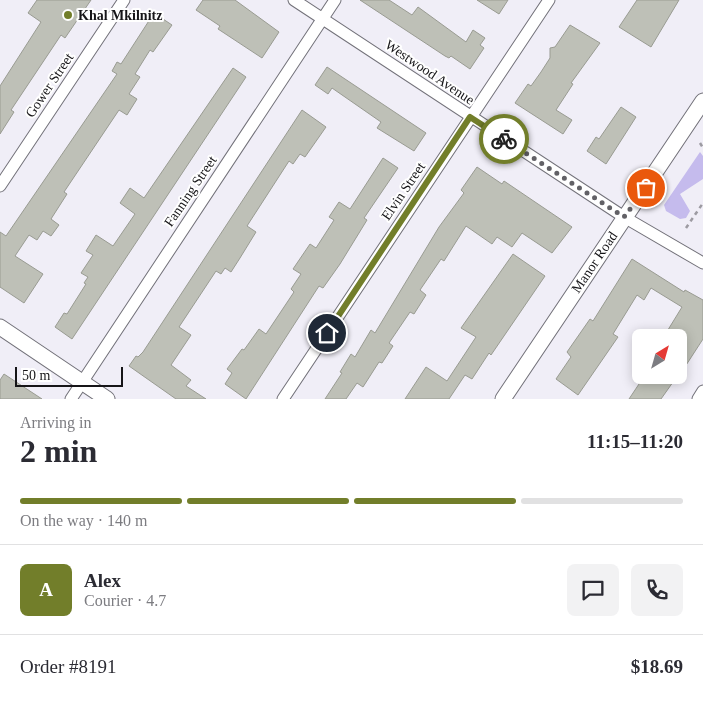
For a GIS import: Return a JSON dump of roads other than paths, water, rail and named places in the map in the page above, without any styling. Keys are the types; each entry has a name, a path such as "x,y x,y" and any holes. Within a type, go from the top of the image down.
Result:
{"street":[{"name":"Gower Street","path":"0,186 124,0"},
{"name":"Westwood Avenue","path":"294,0 624,217 703,263"},
{"name":"Fanning Street","path":"71,399 335,0"},
{"name":"Elvin Street","path":"283,399 548,0"},
{"name":"Manor Road","path":"503,399 624,217 654,177 703,101"},
{"path":"0,327 107,399"},
{"path":"698,399 703,391"}],"place":[{"name":"Khal Mkilnitz","path":"68,15"}]}
